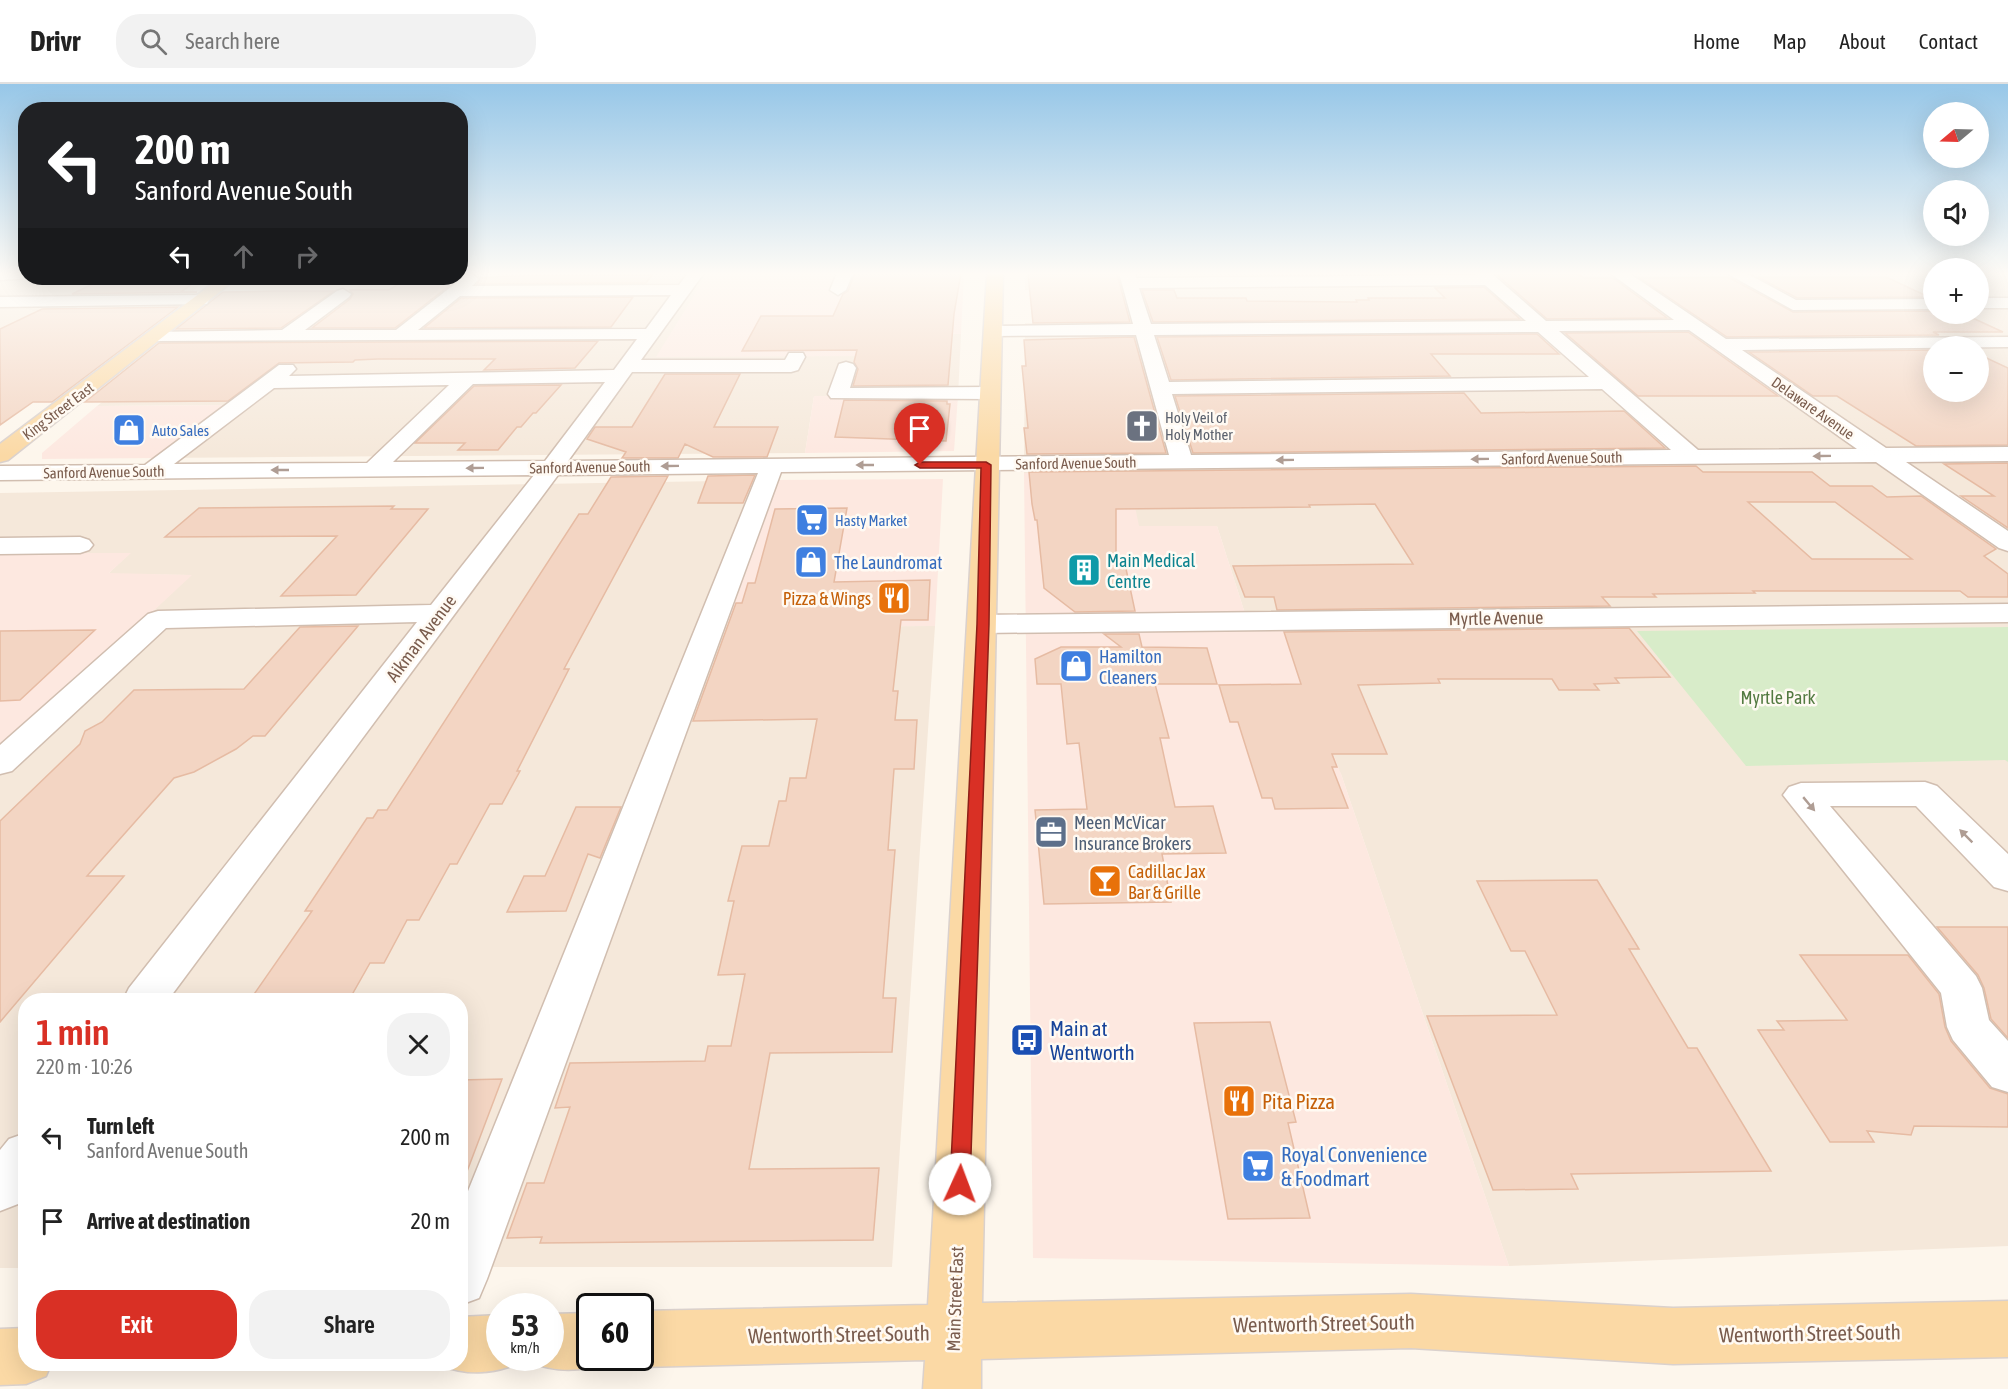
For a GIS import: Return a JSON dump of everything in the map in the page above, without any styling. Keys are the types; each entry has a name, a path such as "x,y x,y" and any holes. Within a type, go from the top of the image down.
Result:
{"main road":[{"name":"King Street East","path":"0,455 158,334"},
{"name":"Main Street East","path":"952,1389 983,624 986,465 994,334"},
{"name":"Wentworth Street South","path":"654,1339 1411,1321 1673,1335 2008,1329"},
{"path":"468,1345 486,1344"},
{"path":"0,1357 18,1356"}],"street":[{"path":"155,336 652,334"},
{"name":"Aikman Avenue","path":"149,993 652,334"},
{"path":"1145,334 1182,461"},
{"path":"1551,334 1692,457"},
{"name":"Delaware Avenue","path":"1705,334 2008,543"},
{"path":"1846,334 1864,344"},
{"path":"152,471 330,335"},
{"path":"1722,345 2008,342"},
{"path":"269,382 468,378 791,366 796,357"},
{"path":"846,368 838,394 990,393"},
{"path":"372,470 468,378"},
{"path":"1161,387 1607,383"},
{"name":"Sanford Avenue South","path":"0,473 2008,454"},
{"path":"468,1258 772,465"},
{"path":"0,546 80,545"},
{"path":"0,763 158,620 440,613"},
{"name":"Myrtle Avenue","path":"983,624 2008,613"},
{"path":"1969,1026 1961,988 1801,795 1925,794 2008,877"},
{"path":"1861,895 2008,1073"},
{"path":"0,1188 18,1165"}],"shaded area":[{"path":"0,334 35,334 33,335"},
{"path":"192,334 671,334 657,357 864,334 961,334 958,396 814,396 805,453 156,458 225,405 97,406"},
{"path":"670,334 880,334 874,356 656,357"},
{"path":"1025,334 2008,334 2008,1246 1509,1266 1341,774 1249,626 1217,526 1139,526 1024,473"},
{"path":"814,396 958,396 954,451 805,453"},
{"path":"226,405 156,458 42,459 42,453 97,406"},
{"path":"1024,473 1128,473 1139,526 1217,526 1249,626 1285,626 1341,774 1509,1266 1033,1258"},
{"path":"943,479 935,626 726,627 774,480"},
{"path":"774,480 727,627 935,626 892,1267 468,1267 468,993 18,993 18,1268 0,1268 0,754 191,575 108,574 130,553 0,553 0,493"},
{"path":"0,553 131,553 109,573 192,575 0,754"}],"green space":[{"name":"Myrtle Park","path":"2008,627 2008,762 2005,760 1746,766 1637,631"}],"building":[{"path":"0,334 142,334 52,402 33,402 0,425"},
{"path":"751,334 952,334 948,385 853,386 858,369 854,362 857,350 742,351"},
{"path":"1537,334 1559,354 1431,354 1450,376 1171,380 1157,337"},
{"path":"1566,334 1691,334 1778,396 1638,396"},
{"path":"1722,334 1937,334 1939,335 1727,337"},
{"path":"1134,337 1166,453 1027,454 1024,428 1028,428 1022,366 1026,366 1024,340"},
{"path":"598,341 575,368 484,370 495,359 378,359 353,362 279,363 228,401 85,402 159,343"},
{"path":"1923,350 1923,402 1989,402 1989,359 2008,368 2008,445 1916,446 1837,396 1813,396 1749,352"},
{"path":"665,374 740,374 714,427 778,427 767,457 713,457 685,444 678,458 622,458 626,452 587,439 595,427 632,427"},
{"path":"561,385 536,413 533,413 521,427 517,427 498,450 458,450 465,443 415,443 474,386"},
{"path":"1464,393 1481,413 1624,411 1665,448 1193,453 1175,396"},
{"path":"844,400 947,401 947,404 950,404 946,441 835,437"},
{"path":"2008,463 2008,528 1961,496 1994,496 1944,464"},
{"path":"1696,466 1703,472 1812,472 1830,486 1872,486 1887,497 1921,496 1996,549 1984,556 2008,574 2008,597 1968,597 1960,591 1753,591 1755,593 1602,597 1610,606 1277,610 1274,597 1245,597 1233,566 1413,564 1375,504 1309,505 1310,507 1116,509 1116,564 1125,564 1135,611 1075,612 1044,588 1029,472","holes":["1748,502 1835,502 1912,559 1812,559"]},
{"path":"755,475 743,503 698,503 708,476"},
{"path":"668,476 564,669 569,669 502,804 490,804 457,864 450,864 419,920 407,920 384,963 370,963 353,993 255,993 312,911 305,911 367,818 373,818 378,810 387,810 579,514 588,514 611,477"},
{"path":"394,506 391,509 428,509 356,595 281,596 337,536 165,537 199,508"},
{"path":"847,508 834,582 930,580 928,620 901,620 893,691 898,691 895,720 917,720 914,769 894,769 888,850 895,850 883,998 896,998 892,1052 770,1053 749,1169 879,1168 873,1240 540,1243 542,1237 507,1238 527,1183 544,1183 570,1107 555,1108 570,1063 705,1061 708,1046 731,1046 745,974 718,975 734,901 728,901 742,846 769,846 779,801 786,801 790,778 806,778 817,719 693,721 736,603 742,603 748,583 755,583 775,509"},
{"path":"358,626 265,736 253,736 236,749 194,772 174,778 87,876 124,876 25,993 18,993 18,1001 0,1022 0,821 80,744 85,731 102,722 134,690 244,689 300,627"},
{"path":"1629,628 1670,677 1615,678 1619,683 1594,684 1599,690 1559,690 1552,679 1438,679 1440,683 1358,685 1387,754 1332,754 1337,767 1332,767 1348,808 1275,809 1272,798 1262,798 1238,722 1230,722 1219,685 1301,684 1284,632"},
{"path":"95,630 20,700 0,701 0,631"},
{"path":"1104,634 1139,634 1142,647 1207,648 1217,684 1155,684 1169,738 1160,738 1175,807 1213,806 1226,853 1162,854 1171,902 1044,904 1035,810 1087,809 1079,743 1067,744 1061,684 1037,684 1035,659 1061,647 1121,647"},
{"path":"576,807 621,807 600,858 588,854 566,911 507,912 524,876 545,876"},
{"path":"1597,880 1639,949 1629,949 1688,1048 1697,1048 1771,1171 1571,1174 1578,1189 1493,1190 1427,1016 1557,1015 1525,951 1511,951 1477,881"},
{"path":"1937,927 2008,927 2008,1038 1991,1019 1984,988 1978,975"},
{"path":"1800,955 1908,955 1939,994 1945,1027 1951,1041 1990,1088 2008,1094 2008,1127 1914,1126 1911,1135 1867,1131 1874,1142 1830,1142 1758,1030 1784,1030 1777,1021 1847,1020"},
{"path":"1270,1022 1296,1122 1288,1123 1310,1218 1228,1219 1194,1023"},
{"path":"502,1079 468,1169 468,1080"}],"place":[{"name":"Holy Veil of Holy Mother","path":"1142,426"},
{"name":"Auto Sales","path":"129,430"},
{"name":"Hasty Market","path":"812,520"},
{"name":"The Laundromat","path":"811,562"},
{"name":"Main Medical Centre","path":"1084,570"},
{"name":"Pizza & Wings","path":"894,598"},
{"name":"Hamilton Cleaners","path":"1076,666"},
{"name":"Meen McVicar Insurance Brokers","path":"1051,832"},
{"name":"Cadillac Jax Bar & Grille","path":"1105,881"},
{"name":"Main at Wentworth","path":"1027,1040"},
{"name":"Pita Pizza","path":"1239,1101"},
{"name":"Royal Convenience & Foodmart","path":"1258,1166"}],"route":[{"path":"920,465 986,465 983,624 960,1184"}]}
